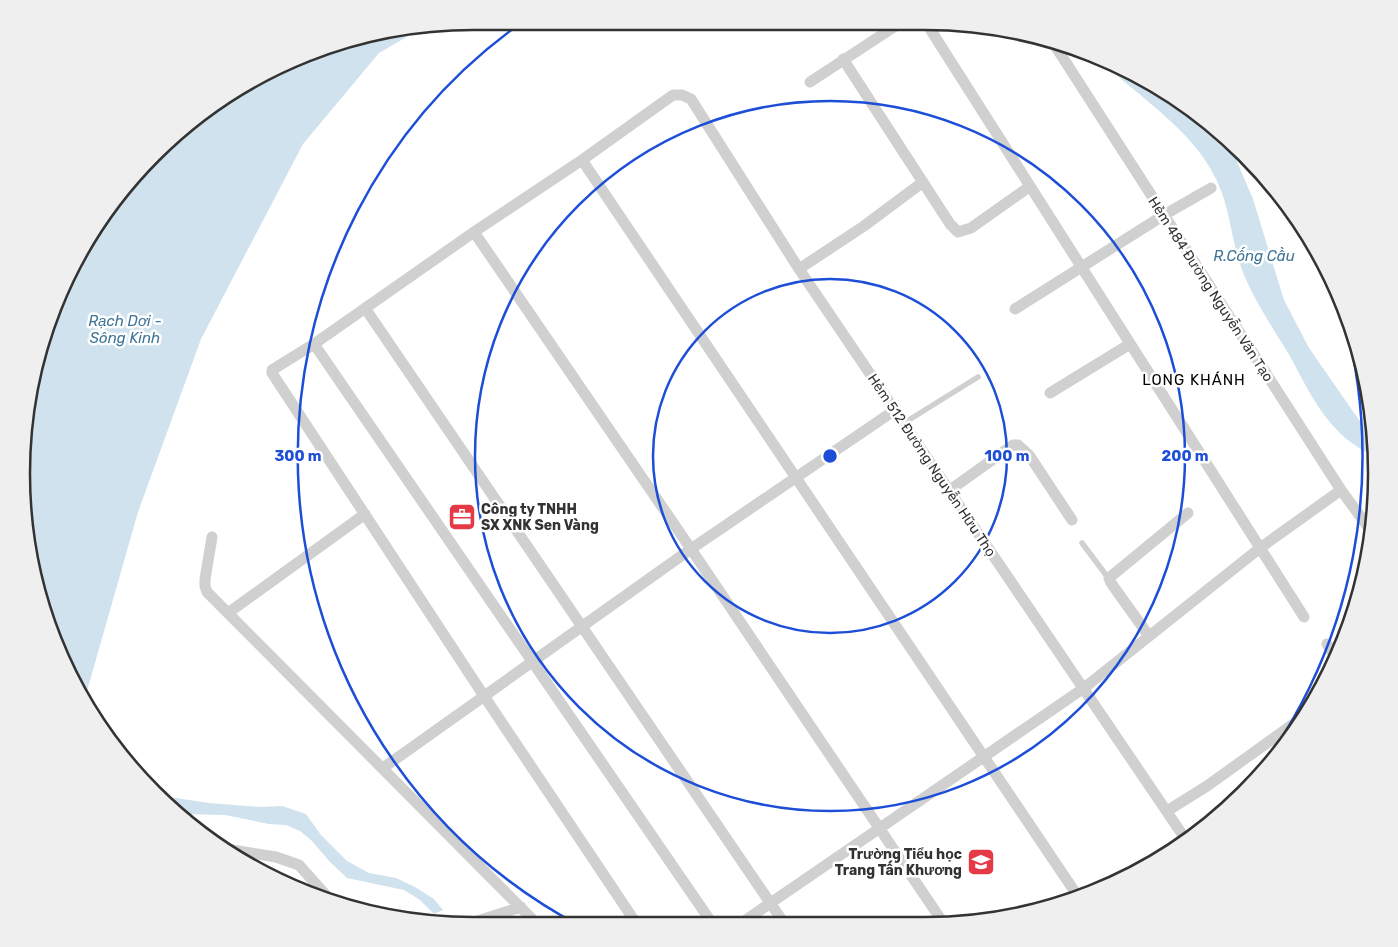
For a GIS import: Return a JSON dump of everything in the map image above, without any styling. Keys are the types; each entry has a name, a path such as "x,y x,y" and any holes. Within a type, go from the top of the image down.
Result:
{"street":[{"path":"810,82 889,30"},
{"path":"931,30 1304,617"},
{"name":"Hẻm 484 Đường Nguyễn Văn Tạo","path":"1059,51 1341,490 1365,523"},
{"path":"843,60 950,224 958,232 971,228 1029,187"},
{"name":"Hẻm 512 Đường Nguyễn Hữu Thọ","path":"582,160 673,96 682,95 691,99 799,269 1182,834"},
{"path":"632,917 272,373 272,370 314,344 474,232 582,160 1074,890"},
{"path":"799,269 864,226 924,182"},
{"path":"1015,310 1164,215 1211,188"},
{"path":"474,232 939,917"},
{"path":"365,308 780,917"},
{"path":"314,344 708,917"},
{"path":"1050,393 1130,344"},
{"path":"383,768 691,549 895,410"},
{"path":"950,490 1013,446 1018,445 1029,455 1072,520"},
{"path":"750,917 1084,688 1260,548 1341,490"},
{"path":"1149,636 1109,579 1110,576 1188,513"},
{"path":"228,613 365,514"},
{"path":"212,537 204,586 207,592 530,917"},
{"path":"1327,644 1331,650"},
{"path":"1167,811 1207,786 1286,729"},
{"path":"242,852 276,857 299,865 320,889"},
{"path":"490,917 521,907"}],"lane":[{"path":"904,423 978,377"},
{"path":"1082,544 1109,579"}],"water":[{"name":"Rạch Dơi - Sông Kinh","path":"410,35 379,53 303,144 201,339 138,512 87,691 64,643 45,588 34,531 30,474 34,416 45,359 64,304 76,277 105,227 140,181 181,140 227,105 252,89 304,64 359,45"},
{"name":"R.Cống Cầu","path":"1116,74 1146,89 1171,105 1217,140 1235,157 1253,199 1284,300 1309,348 1359,420 1365,424 1367,453 1342,435 1312,396 1249,287 1236,251 1221,191 1207,162 1194,145 1164,115"},
{"path":"171,797 209,803 260,807 282,806 306,814 321,835 347,861 369,873 396,878 415,887 434,899 443,910 434,914 420,900 404,890 347,878 300,831 286,825 269,824 225,815 190,814"}],"place":[{"name":"Công ty TNHH SX XNK Sen Vàng","path":"462,517"},
{"name":"Trường Tiểu học Trang Tấn Khương","path":"981,862"}],"district":[{"name":"LONG KHÁNH","path":"1194,380"}]}
